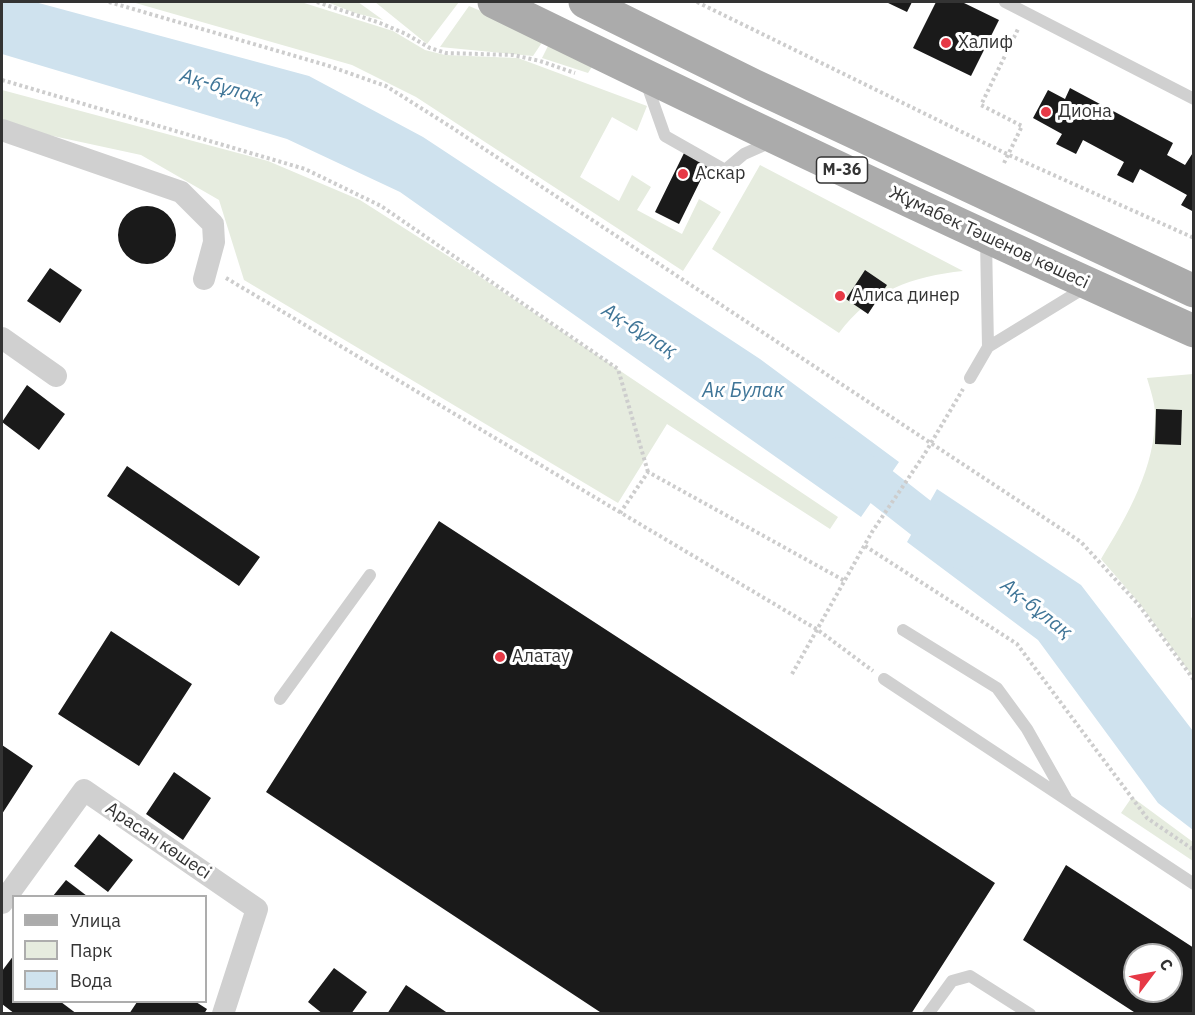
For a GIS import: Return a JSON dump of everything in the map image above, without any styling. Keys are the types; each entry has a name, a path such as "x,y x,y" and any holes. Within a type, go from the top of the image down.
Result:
{"main road":[{"name":"Жұмабек Тәшенов көшесі","path":"494,2 986,238 1194,331"},
{"name":"M-36","path":"585,2 753,85 1194,291"}],"street":[{"path":"2,130 181,192 213,224 214,242 206,273"},
{"path":"2,338 56,376"},
{"name":"Арасан көшесі","path":"2,903 84,790 257,909 223,1014"}],"lane":[{"path":"1005,2 1194,99"},
{"path":"643,75 665,136 725,170 744,154 777,139"},
{"path":"986,238 988,347"},
{"path":"970,378 988,347 1090,285"},
{"path":"280,699 370,575"},
{"path":"903,630 997,688 1027,729 1068,802"},
{"path":"884,680 1194,884"},
{"path":"928,1014 952,981 970,976 1030,1014"}],"path":[{"path":"109,2 326,65 386,86 490,152 1081,542 1138,604 1194,680"},
{"path":"317,2 406,34 430,48 446,53 513,55 540,61 583,76"},
{"path":"698,2 1009,155 1194,238"},
{"path":"1004,163 1022,126 981,105 1026,12"},
{"path":"2,80 305,169 381,206 618,369 648,472 845,581"},
{"path":"206,273 818,630 884,680"},
{"path":"792,674 872,532 931,444 970,378"},
{"path":"620,513 648,472"},
{"path":"865,546 1017,644 1147,818 1194,850"}],"green space":[{"path":"132,2 301,2 393,31 425,50 445,55 518,58 647,106 637,131 612,117 580,177 619,201 632,175 651,187 637,210 682,234 699,199 721,212 683,271 416,97 352,65"},
{"path":"327,2 358,2 383,20 355,13"},
{"path":"375,2 459,2 427,44"},
{"path":"469,6 545,38 533,56 440,47"},
{"path":"550,42 595,62 588,73 542,58"},
{"path":"2,90 268,161 360,200 470,270 838,517 830,529 667,424 618,503 244,280 219,200 141,155 2,125"},
{"path":"760,165 963,271 927,277 894,288 864,306 839,333 712,249"},
{"path":"1193,374 1191,617 1194,621 1193,677 1140,604 1101,559 1130,508 1151,453 1155,414 1147,378"},
{"path":"1132,797 1193,842 1193,861 1121,813"}],"water":[{"name":"Ак Булак","path":"2,2 35,2 309,76 423,137 760,359 899,462 861,517 400,192 287,139 2,54"},
{"path":"937,489 1081,585 1193,731 1193,830 1158,803 1038,640 907,542"}],"building":[{"path":"886,2 912,2 907,12"},
{"path":"936,2 962,2 999,20 971,76 913,48"},
{"path":"1070,88 1173,143 1167,155 1185,165 1194,151 1194,212 1181,205 1187,195 1140,169 1133,183 1117,175 1124,162 1083,140 1076,154 1056,144 1062,134 1033,118 1048,90 1065,99"},
{"path":"685,151 709,163 679,224 655,212"},
{"path":"141,206 153,206 168,214 176,229 176,241 168,256 153,264 141,264 126,256 118,241 118,229 126,214"},
{"path":"50,268 82,290 60,323 27,301"},
{"path":"865,270 887,285 868,314 846,299"},
{"path":"27,385 65,414 39,450 2,422"},
{"path":"1156,409 1182,410 1181,445 1155,444"},
{"path":"127,466 260,557 239,586 107,496"},
{"name":"Алатау","path":"439,521 995,883 911,1014 603,1014 266,792"},
{"path":"111,631 192,684 139,766 58,714"},
{"path":"2,745 33,766 2,814"},
{"path":"174,772 211,798 183,840 146,814"},
{"path":"99,834 133,860 108,892 74,866"},
{"path":"1066,865 1194,948 1194,1014 1137,1014 1023,940"},
{"path":"66,880 86,895 54,895"},
{"path":"12,958 12,1003 62,1003 77,1014 15,1014 2,1004 2,971"},
{"path":"334,968 367,992 351,1014 323,1014 308,1002"},
{"path":"406,985 449,1014 387,1014"},
{"path":"136,1003 198,1003 207,1009 204,1014 129,1014"}],"waterway":[{"name":"Ақ-бұлақ","path":"839,457 865,474 962,550"}],"place":[{"name":"Халиф","path":"946,43"},
{"name":"Диона","path":"1046,112"},
{"name":"Аскар","path":"683,174"},
{"name":"Алиса динер","path":"840,296"},
{"name":"Алатау","path":"500,657"}]}
